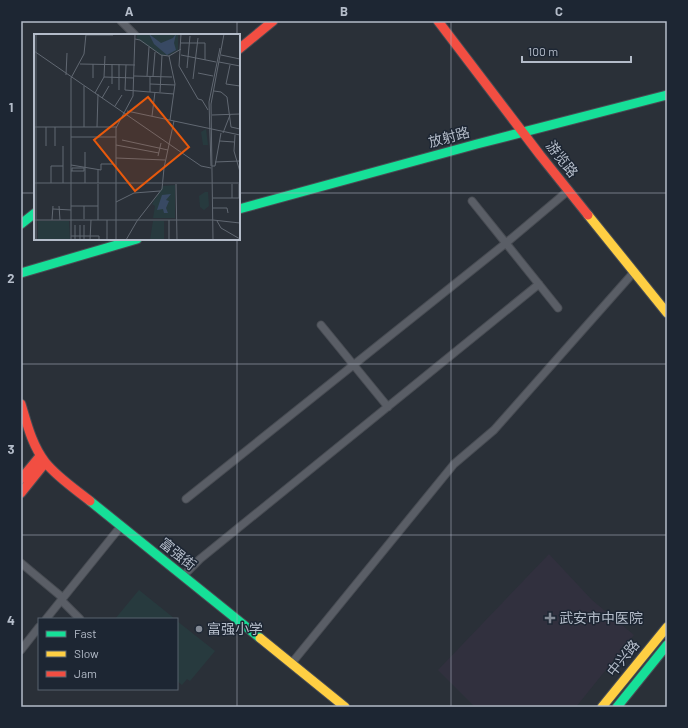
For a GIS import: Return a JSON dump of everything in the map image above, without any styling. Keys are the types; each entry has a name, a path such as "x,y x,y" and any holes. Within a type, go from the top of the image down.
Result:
{"street":[{"path":"121,21 134,34"},
{"path":"240,47 274,21"},
{"name":"游览路","path":"438,21 523,132 667,313"},
{"name":"放射路","path":"240,209 523,132 667,95"},
{"path":"186,499 506,243 569,190"},
{"path":"472,201 558,308"},
{"path":"21,224 34,214"},
{"path":"21,273 134,240"},
{"path":"291,664 454,464 494,430 634,272"},
{"path":"183,576 200,559 539,284"},
{"path":"321,325 388,407"},
{"name":"富强街","path":"21,404 34,445 42,460 121,526 345,707"},
{"path":"21,479 42,460"},
{"path":"21,493 42,460"},
{"path":"47,618 121,526"},
{"path":"21,563 62,599 79,618"},
{"name":"中兴路","path":"602,707 667,626"},
{"path":"21,650 38,628"},
{"name":"中兴路","path":"617,707 667,645"}],"shaded area":[{"name":"武安市中医院","path":"549,554 592,600 634,635 576,707 475,707 438,670"}],"green space":[{"path":"139,590 174,618 116,618"},
{"path":"178,622 215,651 190,681 187,679 182,685 178,682"}],"traffic: fast":[{"path":"240,209 477,144 667,95"},
{"path":"21,224 34,214"},
{"path":"21,273 134,240"},
{"path":"90,501 260,638"},
{"path":"617,707 667,645"}],"traffic: slow":[{"path":"588,215 667,313"},
{"path":"602,707 667,627"},
{"path":"260,638 345,707"}],"traffic: jam":[{"path":"240,48 273,21"},
{"path":"438,21 540,155 588,215"},
{"path":"21,404 33,441 40,455 61,478 90,501"},
{"path":"21,479 40,456"},
{"path":"21,493 45,463"}],"place":[{"name":"武安市中医院","path":"550,618"},
{"name":"富强小学","path":"199,629"}]}
